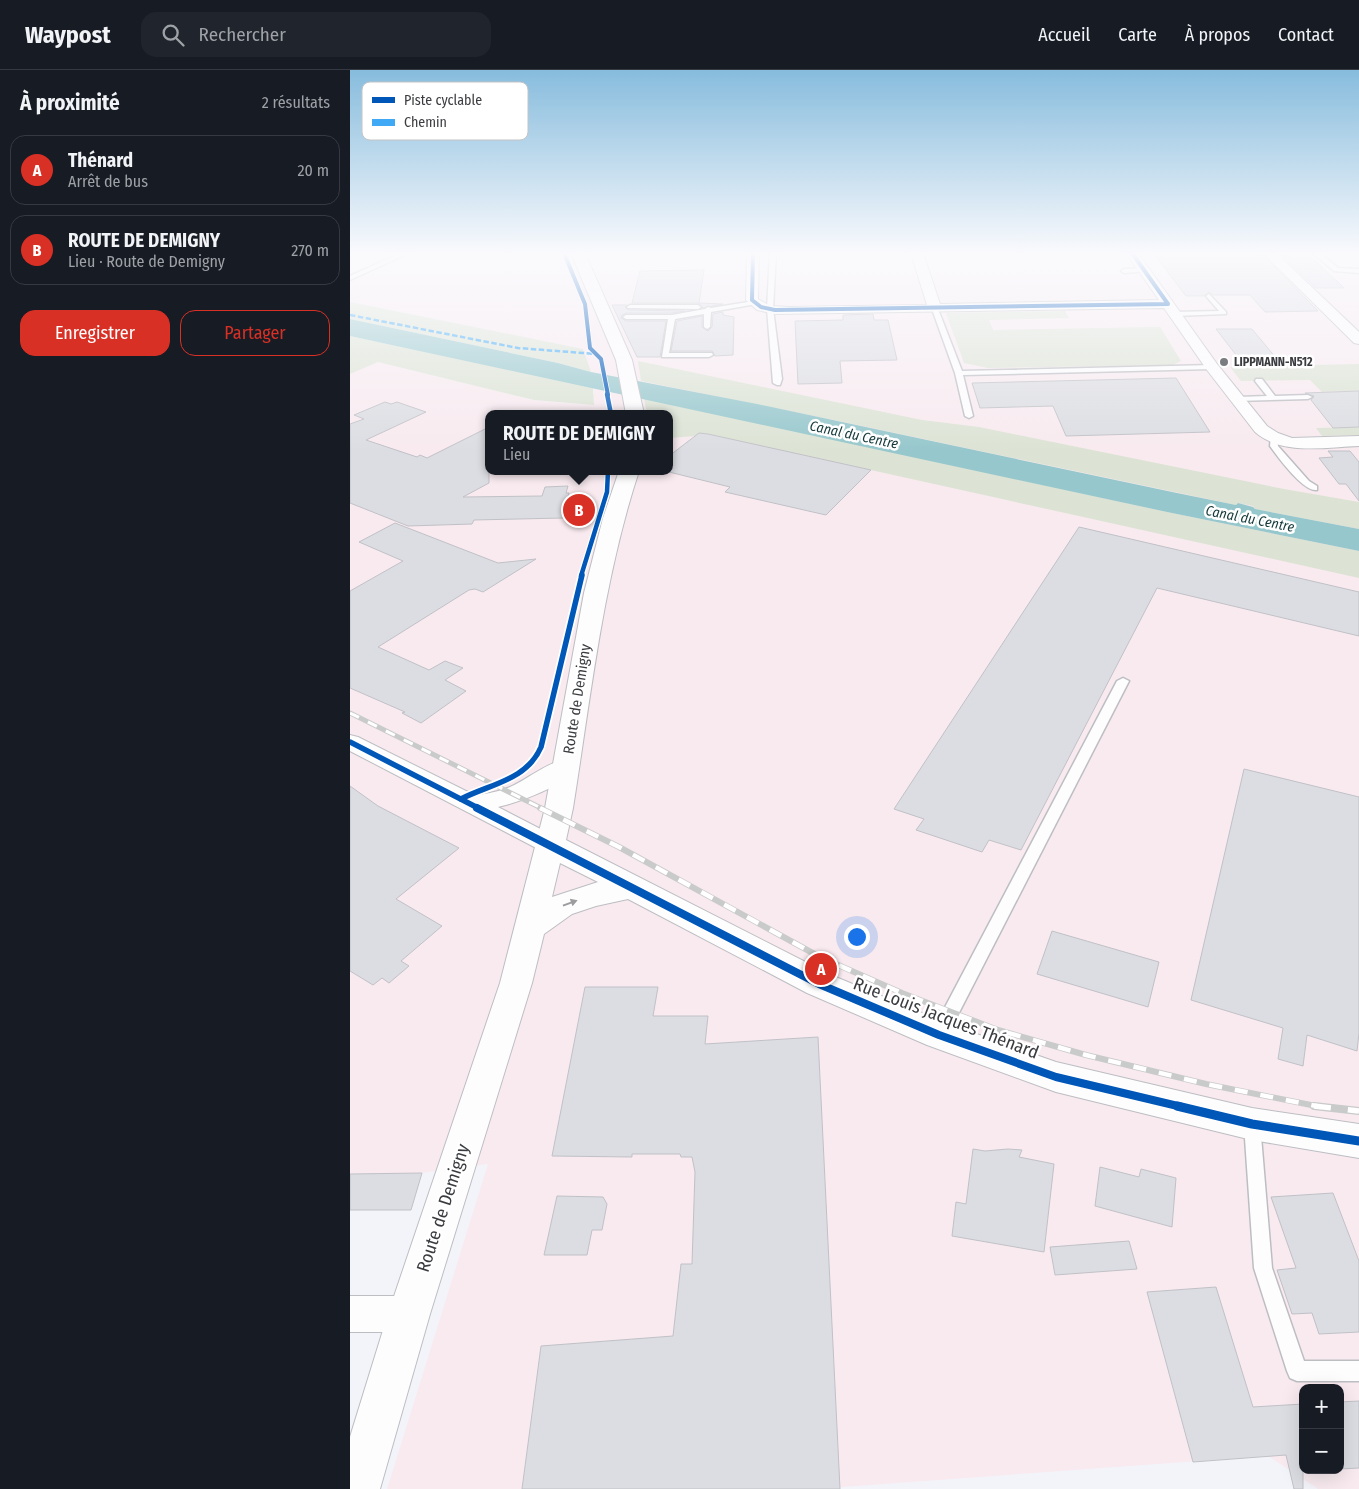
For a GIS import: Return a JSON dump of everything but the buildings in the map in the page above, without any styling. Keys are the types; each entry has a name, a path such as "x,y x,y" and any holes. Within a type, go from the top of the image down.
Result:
{"main road":[{"path":"608,319 626,367 634,409"},
{"name":"Route de Demigny","path":"357,1489 409,1314 516,983 559,808 595,593 612,518 628,475"},
{"name":"Rue Louis Jacques Thénard","path":"549,844 819,984 938,1035 1056,1077 1252,1124 1359,1141"},
{"path":"529,928 561,906 592,895 630,886"}],"street":[{"path":"1179,319 1212,367 1261,429 1274,438 1292,443 1359,441"},
{"path":"1338,319 1359,340"},
{"path":"350,742 549,844"},
{"path":"473,805 514,795 534,786 566,766"},
{"path":"350,1314 409,1314"}],"lane":[{"path":"672,319 665,355 709,355"},
{"path":"707,327 708,319"},
{"path":"771,319 777,383"},
{"path":"939,319 959,374 969,416"},
{"path":"959,374 1212,367"},
{"path":"1259,381 1273,398"},
{"path":"1238,399 1308,397"},
{"path":"1274,438 1274,446 1306,483 1314,488"},
{"path":"938,1035 1123,681"},
{"path":"1252,1124 1263,1268 1297,1371 1359,1371"}],"shaded area":[{"path":"435,319 1359,319 1359,1489 1318,1489 1268,1456 815,1489 387,1489 488,1164 422,1173 350,1174 350,374 378,362 534,400 593,405 594,391 583,349"}],"green space":[{"path":"351,319 435,319 583,349 591,372 558,363"},
{"path":"948,319 1020,319 989,320 993,330 1160,327 1181,361 1173,365 988,368 964,363"},
{"path":"350,336 593,387 594,405 534,400 378,362 350,374"},
{"path":"638,361 922,420 979,427 1284,489 1359,502 1359,529 641,381"},
{"path":"1359,364 1359,391 1322,392 1310,380 1241,381 1230,367"},
{"path":"644,398 1167,512 1359,551 1359,578 708,434 699,433 696,436 673,438 673,410 646,410"},
{"path":"1359,420 1359,435 1322,436 1316,428 1357,427"}],"water":[{"name":"Canal du Centre","path":"351,319 558,363 591,372 757,404 1236,505 1238,503 1255,509 1359,529 1359,551 1167,512 350,336"}],"railway":[{"path":"350,713 543,809"},
{"path":"540,808 619,847 820,957 902,993 998,1030 1086,1055 1206,1084 1318,1106"},
{"path":"1314,1106 1318,1106"},
{"path":"1318,1106 1359,1111"}],"marked path":[{"path":"371,319 518,348 596,354"}],"cycle path":[{"path":"587,319 590,348 601,359 610,410"},
{"path":"461,799 521,772 533,763 539,752 586,557 607,492 608,475"},
{"path":"350,742 819,984 939,1035 1056,1077 1252,1124 1359,1141"}],"place":[{"name":"LIPPMANN-N512","path":"1224,362"},
{"name":"ROUTE DE DEMIGNY","path":"579,510"},
{"name":"Thénard","path":"821,969"}]}
